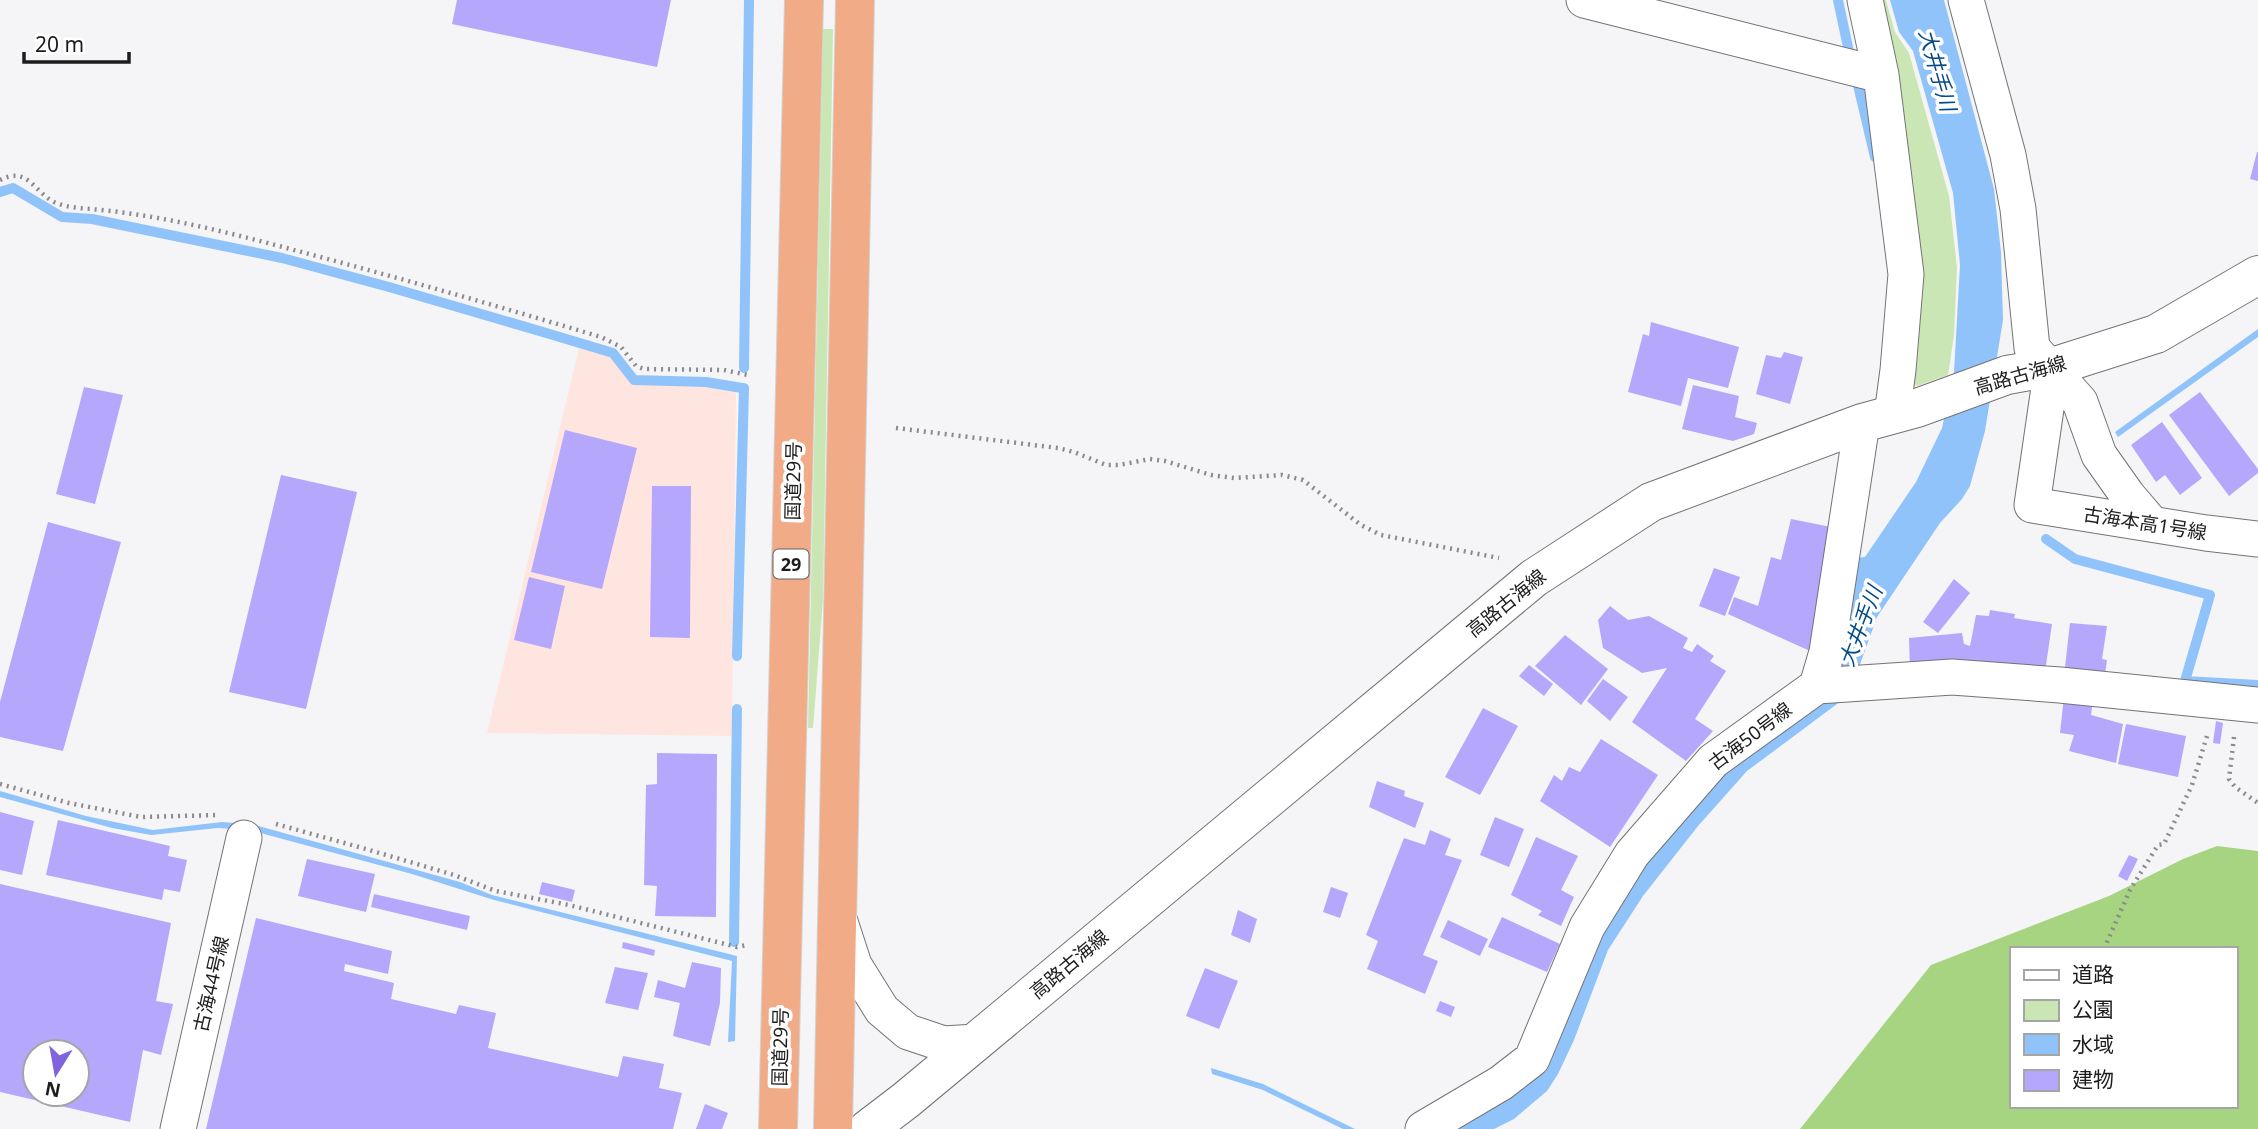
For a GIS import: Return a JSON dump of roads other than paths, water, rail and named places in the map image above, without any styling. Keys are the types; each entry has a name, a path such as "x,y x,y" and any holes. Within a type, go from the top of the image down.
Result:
{"highway":[{"name":"国道29号","path":"778,1129 804,0"},
{"path":"833,1129 855,0"}],"main road":[{"name":"高路古海線","path":"868,1129 1534,578 1651,502 2007,376 2052,368 2156,334 2258,275"}],"street":[{"path":"1584,0 1881,75"},
{"path":"1865,0 1881,75 1906,274 1890,416 1817,686 1952,677 2237,703"},
{"path":"1966,0 2008,155 2018,209 2032,348 2080,402 2099,455 2152,524"},
{"name":"古海本高1号線","path":"2052,368 2032,505 2258,538"},
{"name":"古海50号線","path":"1423,1129 1501,1083 1532,1059 1587,927 1632,854 1713,761 1817,686"},
{"name":"古海44号線","path":"178,1129 246,827"},
{"path":"837,912 854,965 882,1010 908,1032 944,1044 976,1042"}],"water":[{"name":"大井手川","path":"1890,0 1944,0 1994,189 2001,252 2003,320 1985,431 1970,486 1940,523 1877,617 1849,695 1747,771 1698,826 1643,896 1608,950 1574,1040 1547,1091 1514,1119 1494,1129 1439,1129 1503,1098 1588,947 1704,779 1823,694 1854,558 1865,557 1916,482 1942,428 1954,372 1960,265 1953,193 1913,51 1899,32"},
{"path":"2258,329 2258,337 2118,437 2115,432"},
{"path":"0,791 86,816 153,830 222,822 235,823 233,829 151,835 112,828 0,797"},
{"path":"255,825 460,882 492,895 737,956 735,1041 728,1042 732,961 494,900 412,874 253,831"},
{"path":"1211,1068 1263,1084 1355,1129 1343,1129 1263,1090 1212,1074"}],"waterway":[{"path":"744,368 749,0"},
{"path":"1838,0 1849,52"},
{"path":"1857,81 1875,157"},
{"path":"0,192 13,188 62,217 92,219 282,258 553,335 613,353 634,380 706,382 742,388"},
{"path":"737,656 744,388"},
{"path":"2046,539 2075,559 2210,595 2185,681 2258,685"},
{"path":"734,942 737,709"}]}
